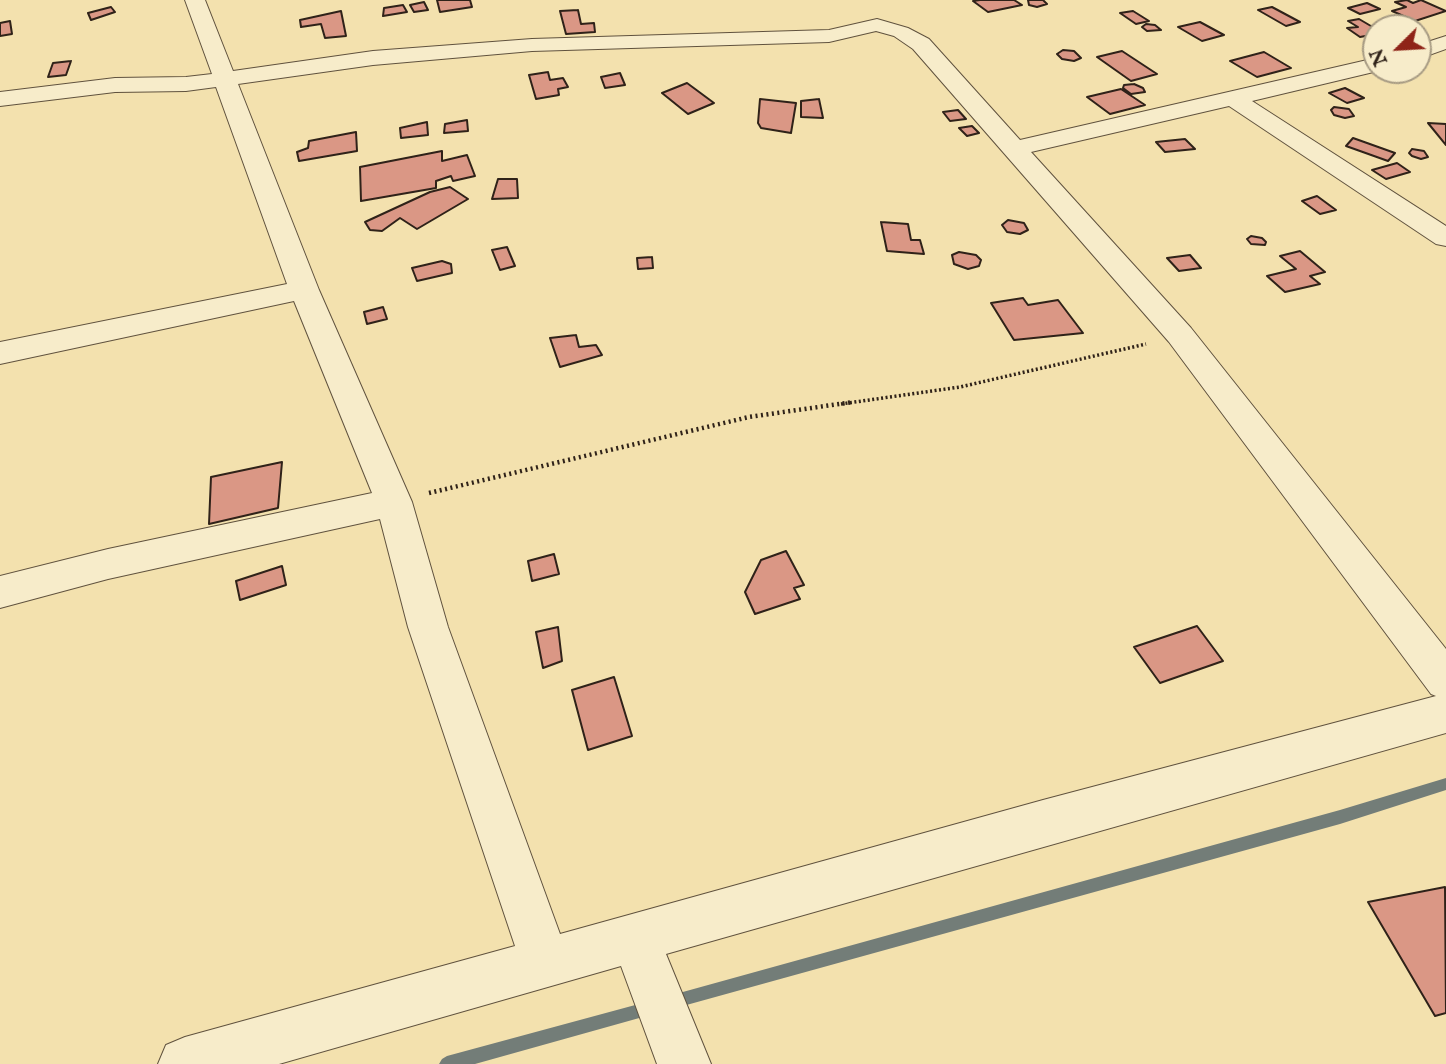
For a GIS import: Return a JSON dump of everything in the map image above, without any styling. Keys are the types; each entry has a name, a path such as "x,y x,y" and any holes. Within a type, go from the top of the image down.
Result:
{"street":[{"path":"195,0 304,290 394,502 428,627 546,964"},
{"path":"0,99 115,85 186,84 373,58 519,46 829,36 871,17 921,44 1180,335 1446,681"},
{"path":"1014,149 1362,68"},
{"path":"1235,100 1446,238"},
{"path":"0,354 304,290"},
{"path":"0,592 108,564 394,502"},
{"path":"185,1064 1446,713"},
{"path":"635,938 684,1064"}],"path":[{"path":"394,502 749,416 960,387 1180,335"}],"building":[{"path":"437,0 470,0 472,7 440,12"},
{"path":"1014,0 1022,5 988,12 973,1"},
{"path":"1028,0 1043,0 1047,4 1037,7 1029,5"},
{"path":"1407,0 1413,3 1421,0 1446,11 1432,16 1399,14 1392,11 1406,7 1395,2"},
{"path":"424,2 428,10 414,12 410,5"},
{"path":"1367,3 1380,9 1360,14 1348,8"},
{"path":"403,5 407,12 383,16 384,8"},
{"path":"111,7 115,12 91,20 88,13"},
{"path":"1272,7 1300,22 1286,26 1258,10"},
{"path":"578,10 581,24 594,23 595,32 566,34 560,11"},
{"path":"341,11 346,36 325,38 321,24 301,27 300,20"},
{"path":"1133,11 1149,21 1136,24 1120,13"},
{"path":"10,21 12,34 0,36 0,23"},
{"path":"1348,21 1362,21 1362,37 1347,28 1358,27"},
{"path":"1200,22 1224,35 1202,41 1178,27"},
{"path":"1146,24 1155,25 1161,30 1147,31 1142,27"},
{"path":"1063,50 1074,51 1081,58 1074,61 1062,59 1057,54"},
{"path":"1122,51 1157,74 1131,81 1097,57"},
{"path":"1264,52 1291,68 1257,77 1230,61"},
{"path":"71,61 66,75 48,77 53,63"},
{"path":"548,72 550,80 563,78 568,87 558,89 559,95 536,99 529,75"},
{"path":"620,73 625,85 605,88 601,77"},
{"path":"687,83 714,103 688,114 662,93"},
{"path":"1134,84 1145,92 1131,94 1123,88 1124,85"},
{"path":"1345,88 1364,98 1347,103 1329,93"},
{"path":"1121,89 1145,105 1110,114 1087,97"},
{"path":"760,99 796,103 791,133 761,128 758,123"},
{"path":"819,99 823,118 801,117 801,101"},
{"path":"1334,107 1349,109 1354,116 1345,118 1334,115 1331,110"},
{"path":"958,110 966,119 950,121 943,112"},
{"path":"467,120 468,131 444,133 445,124"},
{"path":"427,122 428,135 401,138 400,128"},
{"path":"1428,123 1446,124 1446,145"},
{"path":"972,126 979,133 967,136 959,128"},
{"path":"356,132 357,151 299,161 297,152 308,148 309,141"},
{"path":"1353,138 1395,153 1388,161 1346,146"},
{"path":"1185,139 1195,149 1165,152 1156,142"},
{"path":"1412,149 1424,151 1428,157 1421,159 1412,156 1409,153"},
{"path":"442,151 442,161 467,155 475,176 453,181 451,176 436,181 436,188 361,201 360,167"},
{"path":"1397,163 1410,172 1386,179 1372,170"},
{"path":"498,179 517,179 518,198 492,199"},
{"path":"450,187 468,199 417,229 400,218 382,231 370,230 365,222 430,192"},
{"path":"1317,196 1336,210 1320,214 1302,201"},
{"path":"1008,220 1024,223 1028,230 1020,234 1007,232 1002,225"},
{"path":"881,222 908,224 911,240 920,240 924,254 887,251"},
{"path":"1251,236 1262,238 1266,242 1265,245 1251,244 1247,239"},
{"path":"507,247 515,266 500,270 492,250"},
{"path":"1300,251 1325,272 1310,276 1320,284 1285,292 1267,276 1296,269 1280,256"},
{"path":"959,252 976,255 981,260 979,266 968,269 954,264 952,255"},
{"path":"1190,255 1201,268 1179,271 1167,258"},
{"path":"652,257 653,268 638,269 637,258"},
{"path":"442,261 451,264 452,273 417,281 412,268"},
{"path":"1023,298 1028,305 1058,300 1083,333 1014,340 991,303"},
{"path":"383,307 387,319 367,324 364,312"},
{"path":"576,335 579,347 596,345 602,355 560,367 550,338"},
{"path":"282,462 278,508 209,524 211,477"},
{"path":"786,551 804,585 794,588 800,599 755,614 745,592 761,560"},
{"path":"554,554 559,574 532,581 528,561"},
{"path":"282,566 286,585 240,600 236,581"},
{"path":"1197,626 1223,661 1160,683 1134,647"},
{"path":"558,627 562,661 543,668 536,632"},
{"path":"614,677 632,736 588,750 572,690"},
{"path":"1445,887 1446,1013 1435,1016 1368,902"}],"waterway":[{"path":"672,1002 1340,817 1446,784"},
{"path":"447,1064 650,1008"}]}
